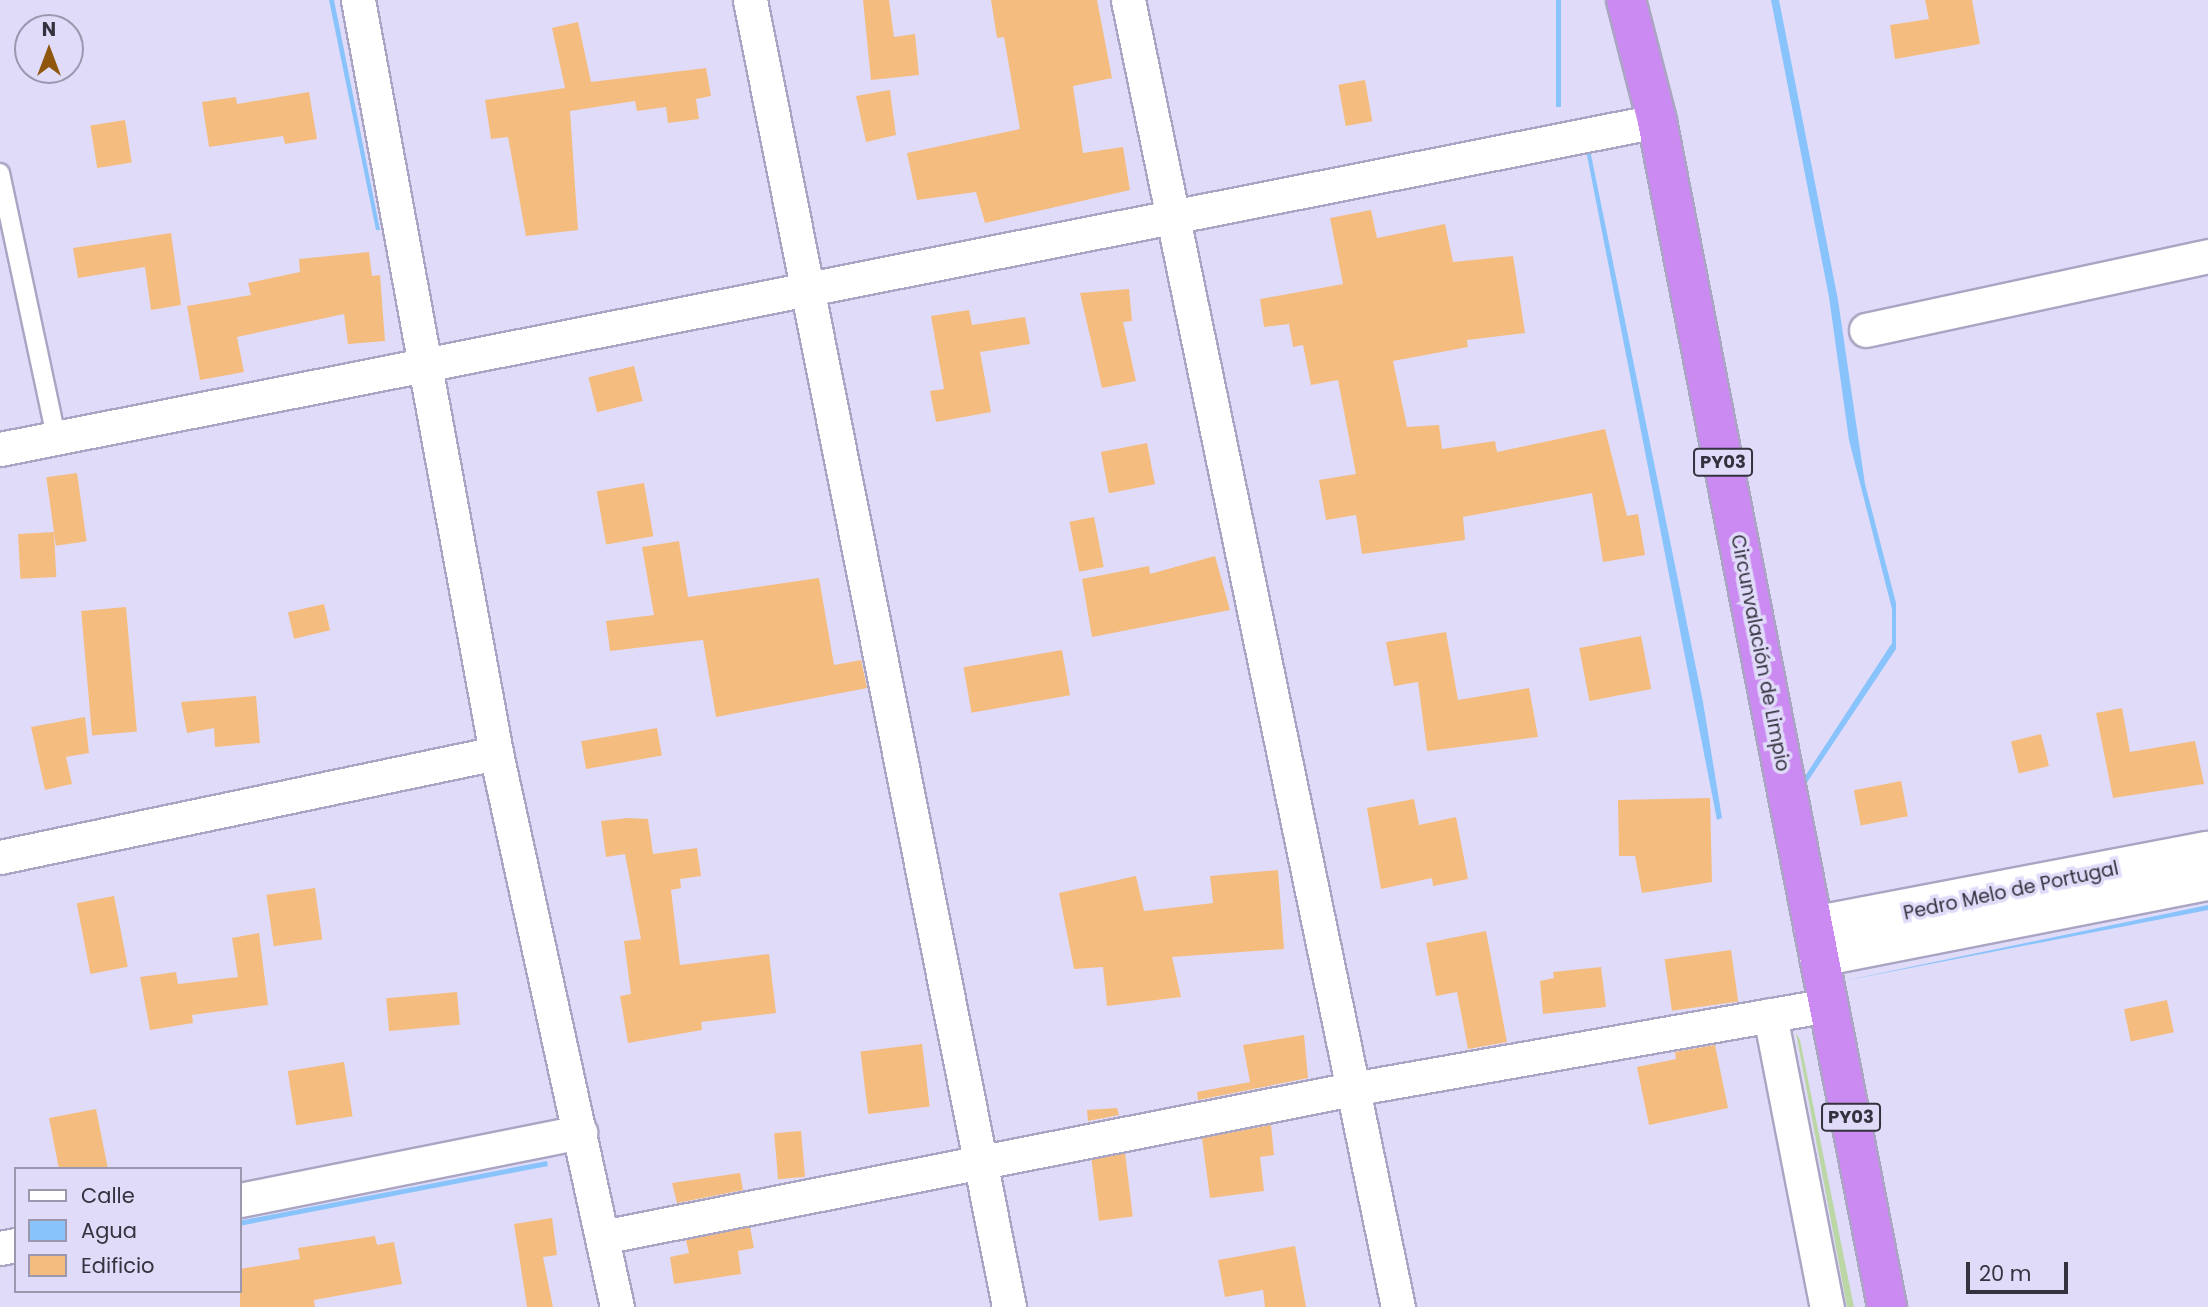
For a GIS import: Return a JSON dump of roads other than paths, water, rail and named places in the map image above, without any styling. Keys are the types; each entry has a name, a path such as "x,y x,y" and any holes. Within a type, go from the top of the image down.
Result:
{"highway":[{"name":"Circunvalación de Limpio","path":"1626,0 1657,121 1887,1307"}],"street":[{"path":"358,0 422,365 496,753 617,1307"},
{"path":"750,0 803,289 1009,1307"},
{"path":"1128,0 1170,216 1398,1307"},
{"path":"0,449 1657,121"},
{"path":"1866,330 2208,256"},
{"path":"0,857 496,753"},
{"name":"Pedro Melo de Portugal","path":"1816,942 2208,851"},
{"name":"Pedro Melo de Portugal","path":"1816,942 2208,881"},
{"path":"602,1237 1352,1089 1830,1005"},
{"path":"1770,1015 1827,1307"},
{"path":"242,1200 580,1132"}],"lane":[{"path":"0,173 57,437"}],"water":[{"path":"329,0 334,0 380,230 376,230"},
{"path":"1556,0 1561,0 1561,107 1556,107"},
{"path":"1771,0 1779,0 1838,300 1865,484 1896,603 1896,649 1802,790 1798,787 1892,643 1892,609 1849,440 1829,297"},
{"path":"1586,150 1590,150 1703,702 1722,818 1717,820"},
{"path":"2208,905 2208,910 1838,982"},
{"path":"547,1161 548,1166 242,1225 242,1220"}]}
